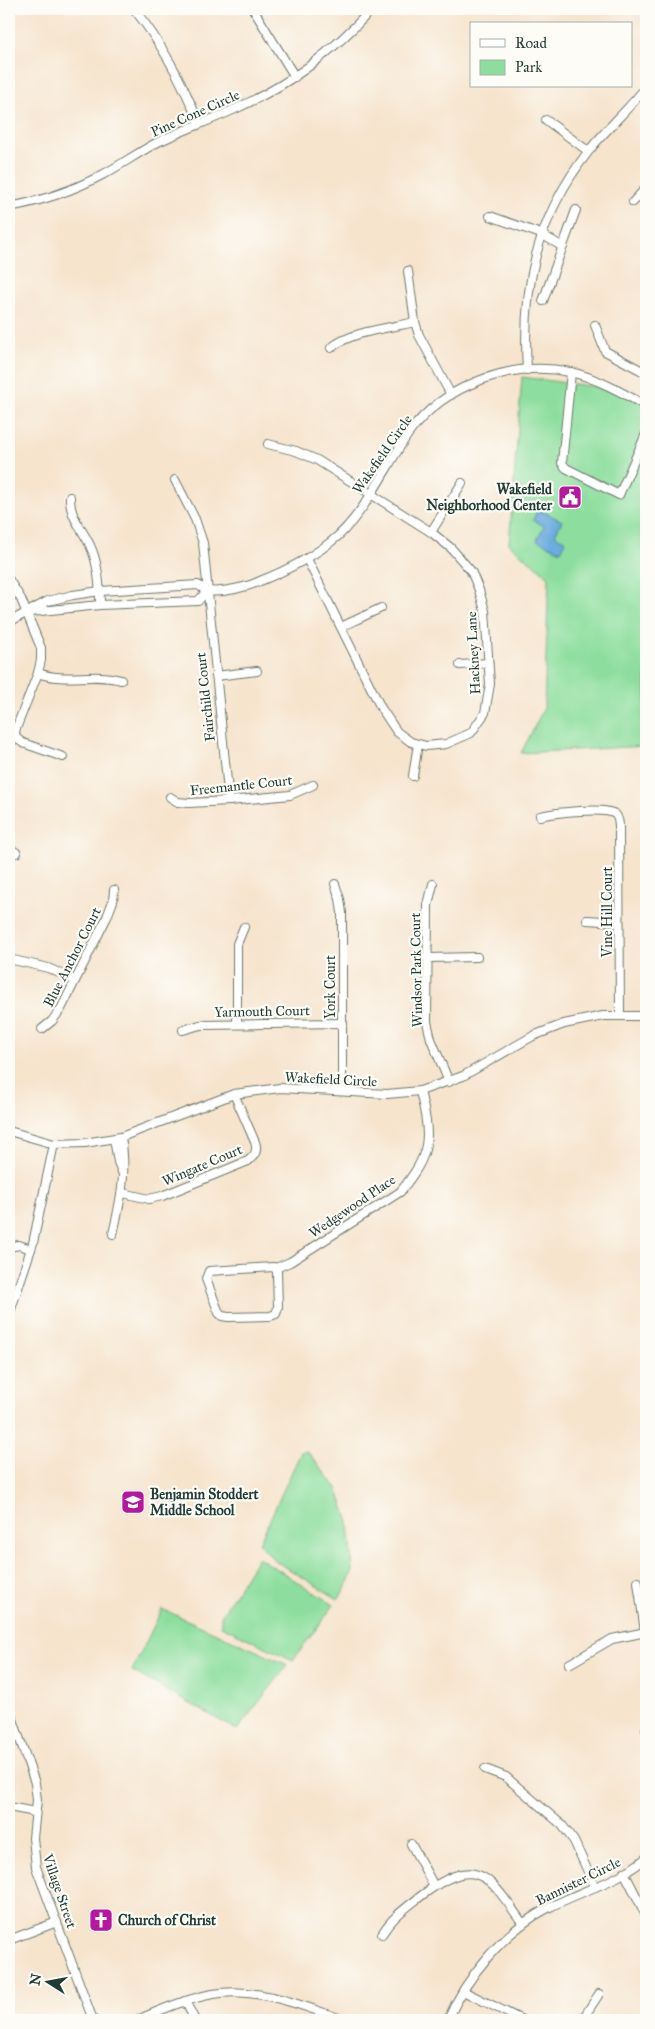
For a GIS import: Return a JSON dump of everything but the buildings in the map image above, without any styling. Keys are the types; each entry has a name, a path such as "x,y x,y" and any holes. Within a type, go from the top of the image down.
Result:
{"street":[{"path":"134,9 149,28 171,64 188,95 199,124"},
{"path":"253,9 295,77"},
{"name":"Pine Cone Circle","path":"9,207 33,203 70,190 103,175 157,143 236,109 295,77 333,48 372,9"},
{"path":"526,370 527,301 532,269 541,234 562,190 588,151 646,87"},
{"path":"546,120 588,151"},
{"path":"633,202 646,188"},
{"path":"543,301 576,210"},
{"path":"490,216 541,234 563,247"},
{"path":"408,271 416,322 424,346 451,395"},
{"path":"330,348 356,335 416,322"},
{"path":"595,325 605,351 646,373"},
{"name":"Wakefield Circle","path":"9,622 57,598 100,591 198,586 208,591 246,587 307,559 338,535 371,495 413,428 431,409 451,395 491,377 526,370 571,372 591,379 646,406"},
{"path":"571,372 562,463 566,468 619,494 646,434"},
{"name":"Hackney Lane","path":"268,444 296,451 318,460 431,532 460,558 475,580 485,611 490,684 489,698 484,714 475,728 454,742 435,746 418,744 397,732 386,718 307,559"},
{"name":"Fairchild Court","path":"175,480 200,530 229,801"},
{"path":"431,532 462,483"},
{"path":"70,497 73,515 94,554 100,591 100,605"},
{"path":"9,580 26,612 41,648 38,673 15,731 16,738 63,757"},
{"name":"Wakefield Circle","path":"26,612 100,605 198,600 208,591"},
{"path":"341,627 381,608"},
{"path":"460,666 488,663"},
{"path":"216,676 256,671"},
{"path":"38,673 56,678 104,676 121,680"},
{"path":"413,776 418,744"},
{"name":"Freemantle Court","path":"170,798 189,804 229,801 290,795 313,785"},
{"name":"Vine Hill Court","path":"540,816 558,812 611,812 617,817 619,827 620,1015"},
{"path":"9,848 17,853"},
{"name":"York Court","path":"335,884 342,912 342,1091"},
{"name":"Windsor Park Court","path":"433,884 428,905 426,1009 429,1032 449,1082"},
{"name":"Blue Anchor Court","path":"42,1029 57,1016 107,917 113,901 114,890"},
{"path":"587,920 619,922"},
{"path":"238,1023 237,944 244,927"},
{"path":"427,958 477,957"},
{"path":"9,959 48,968 75,980"},
{"name":"Wakefield Circle","path":"9,1131 54,1144 85,1143 118,1138 234,1094 280,1088 387,1094 420,1091 449,1082 556,1026 588,1018 620,1015 646,1016"},
{"name":"Yarmouth Court","path":"183,1030 200,1025 238,1023 343,1023"},
{"name":"Wedgewood Place","path":"276,1268 278,1308 276,1314 270,1316 228,1317 222,1316 219,1313 206,1279 210,1271 276,1268 290,1262 400,1192 419,1167 428,1139 420,1091"},
{"name":"Wingate Court","path":"123,1193 149,1199 162,1196 248,1161 253,1157 257,1149 255,1142 234,1094"},
{"path":"112,1234 123,1193 122,1172 118,1162 118,1138"},
{"path":"9,1315 31,1249 54,1144"},
{"path":"9,1247 19,1245 31,1249"},
{"path":"569,1664 614,1638 646,1632 638,1582"},
{"name":"Village Street","path":"9,1708 36,1783 33,1838 34,1858 93,2020"},
{"path":"485,1769 506,1777 562,1825 574,1841 595,1887"},
{"path":"9,1807 35,1812"},
{"path":"411,1844 434,1886"},
{"name":"Bannister Circle","path":"448,2020 463,1991 484,1962 523,1924 547,1908 595,1887 646,1858"},
{"path":"624,1872 646,1914"},
{"path":"382,1934 389,1922 434,1886 457,1874 479,1876 492,1883 523,1924"},
{"path":"9,1940 57,1922"},
{"path":"463,1991 522,2020"},
{"path":"137,2020 185,2001 213,1994 244,1992 265,1996 320,2016 344,2020"},
{"path":"582,2020 600,1994"},
{"path":"185,2001 195,2020"}],"green space":[{"path":"522,377 627,391 646,401 646,746 521,753 544,708 549,577 509,544"},
{"path":"307,1451 337,1488 349,1522 353,1571 338,1599 274,1560 259,1543 301,1452"},
{"path":"258,1557 334,1605 293,1660 221,1626 221,1616"},
{"path":"162,1609 288,1665 237,1730 132,1671"}],"water":[{"path":"538,509 562,521 555,535 566,541 561,551 537,540 544,526 533,520"}],"place":[{"name":"Wakefield Neighborhood Center","path":"570,497"},
{"name":"Benjamin Stoddert Middle School","path":"133,1502"},
{"name":"Church of Christ","path":"101,1920"}]}
